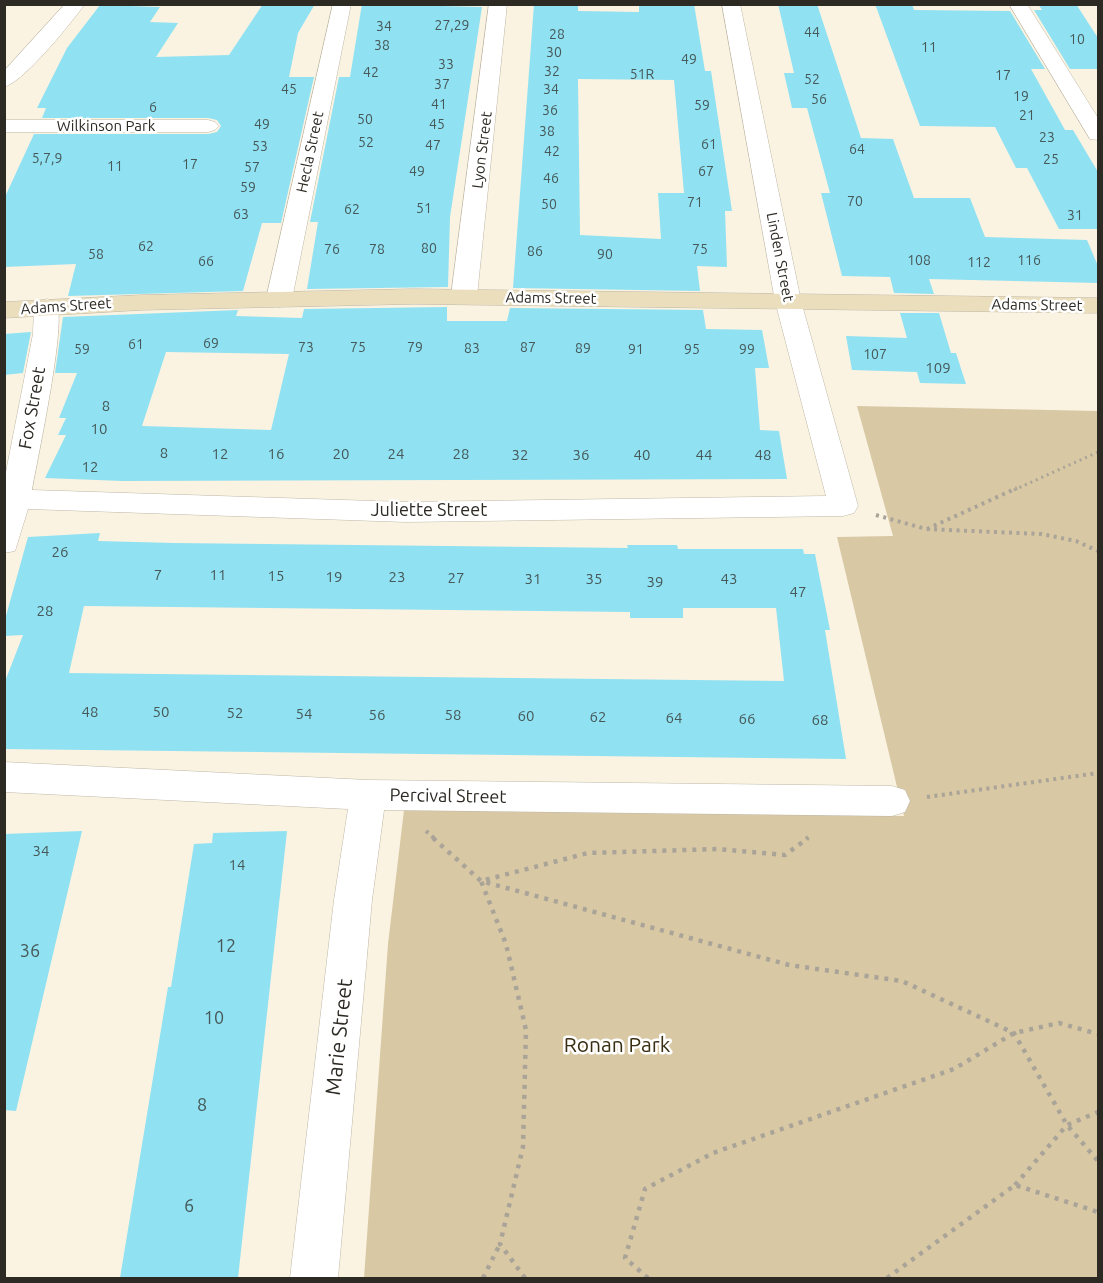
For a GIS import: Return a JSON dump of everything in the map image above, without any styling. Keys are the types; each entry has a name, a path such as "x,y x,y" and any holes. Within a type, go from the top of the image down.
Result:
{"main road":[{"name":"Adams Street","path":"4,310 91,303 465,296 1098,306"}],"street":[{"path":"4,81 22,68 36,48 76,4"},
{"name":"Hecla Street","path":"279,299 342,4"},
{"name":"Lyon Street","path":"465,296 498,4"},
{"name":"Linden Street","path":"731,4 788,300 843,506"},
{"path":"1018,4 1098,134"},
{"name":"Wilkinson Park","path":"4,126 208,126"},
{"name":"Fox Street","path":"4,543 16,499 46,334 48,307"},
{"name":"Juliette Street","path":"16,499 406,512 843,506"},
{"name":"Percival Street","path":"4,777 368,795 892,801"},
{"name":"Marie Street","path":"314,1278 353,900 368,795"}],"path":[{"path":"926,529 1098,452"},
{"path":"843,506 926,529 1041,534 1076,541 1098,551"},
{"path":"892,801 1098,773"},
{"path":"421,826 481,881 506,944 526,1030 523,1147 500,1245 483,1278"},
{"path":"481,881 588,853 718,849 785,855 819,830"},
{"path":"481,881 789,965 902,981 1014,1033 1067,1125 1098,1161"},
{"path":"648,1278 625,1258 645,1189 713,1154 954,1069 1014,1033 1059,1023 1098,1034"},
{"path":"887,1278 1015,1185 1067,1125 1098,1112"},
{"path":"1015,1185 1098,1212"},
{"path":"500,1245 525,1278"}],"green space":[{"name":"Ronan Park","path":"857,406 1098,411 1098,1278 364,1278 388,944 404,810 904,816 837,537 893,536"}],"building":[{"path":"263,4 315,4 298,33 289,77 314,77 281,223 262,223 243,291 68,296 76,264 4,267 4,199 34,134 208,134 217,132 221,126 217,120 208,118 42,118 46,108 37,108 67,48 100,5 160,7 150,22 178,23 156,57 229,55"},
{"path":"362,4 482,7 450,217 448,287 307,289 318,222 310,222 339,77 350,77"},
{"path":"534,4 578,4 578,11 639,12 639,4 694,4 705,71 711,71 732,211 725,211 727,267 697,266 700,291 513,288","holes":["578,79 674,80 684,193 658,193 661,239 580,235"]},
{"path":"778,4 817,4 861,138 893,139 914,198 970,198 985,237 1087,240 1098,266 1098,283 929,279 934,294 894,293 890,277 842,276 821,193 830,193 807,108 792,108 784,73 794,73"},
{"path":"875,4 912,4 914,10 1010,11 1045,69 1031,69 1065,130 1073,130 1098,172 1098,229 1059,229 1027,168 1016,168 995,127 920,126"},
{"path":"1038,4 1076,4 1098,38 1098,69 1070,69 1034,10 1042,10"},
{"path":"447,307 447,321 507,321 510,308 703,310 706,329 762,330 769,368 755,368 760,430 779,431 787,479 123,481 45,478 66,435 58,435 66,418 59,418 77,373 55,373 63,317 238,310 236,316 302,318 304,309","holes":["166,352 289,354 271,430 142,426"]},
{"path":"900,313 939,313 951,353 956,353 966,384 920,383 917,372 852,370 846,336 907,338"},
{"path":"31,332 23,373 4,375 4,334"},
{"path":"100,533 98,541 174,543 628,548 627,545 677,545 678,549 803,549 804,554 815,554 830,630 825,630 846,759 4,749 4,684 23,635 4,636 4,623 28,537","holes":["84,606 630,612 630,618 683,618 683,608 776,608 784,681 69,673"]},
{"path":"82,831 16,1111 4,1110 4,834"},
{"path":"287,831 238,1278 120,1278 194,844 212,843 213,833"}]}
